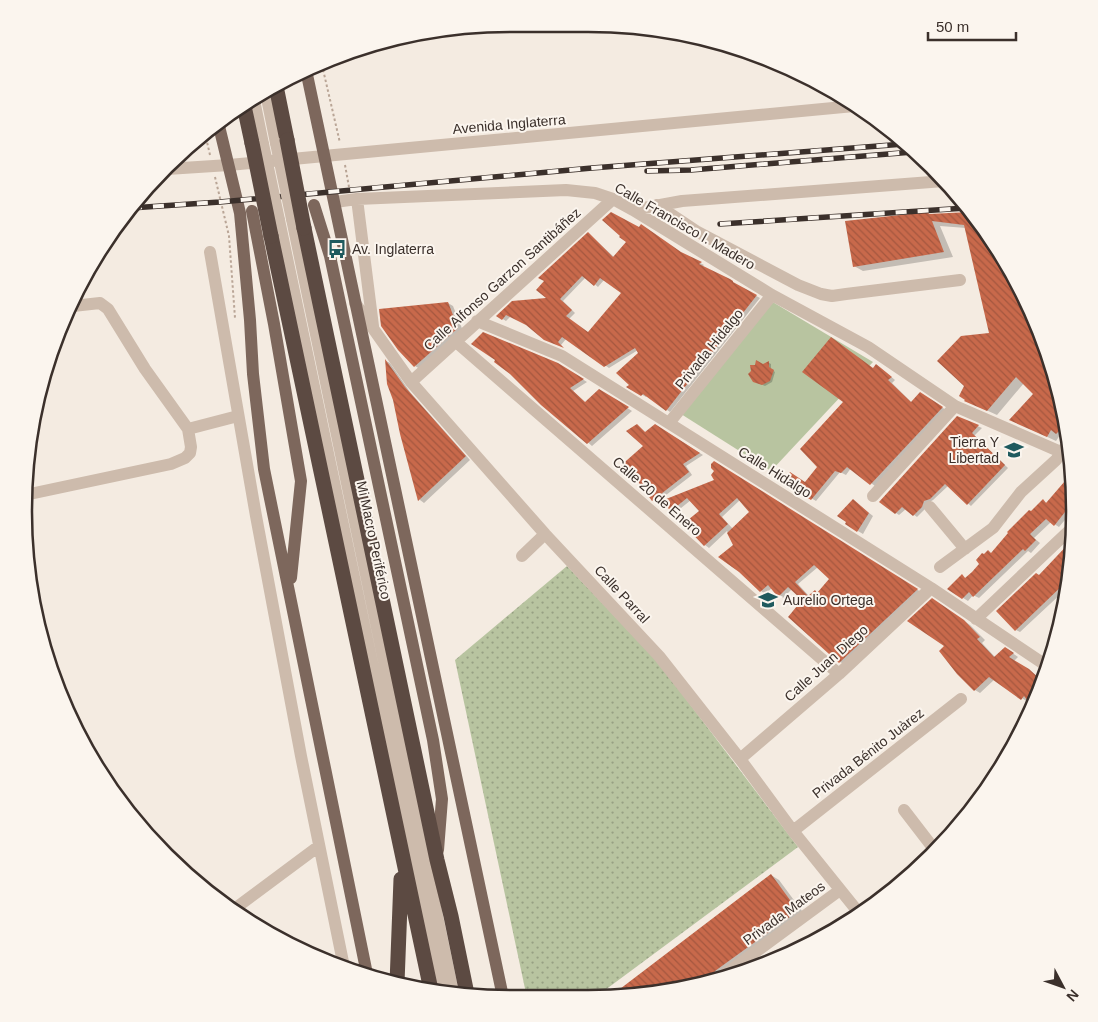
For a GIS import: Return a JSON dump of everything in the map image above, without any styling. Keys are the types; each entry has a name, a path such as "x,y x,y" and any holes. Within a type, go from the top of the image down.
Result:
{"highway":[{"path":"275,95 270,143 270,236 429,982"},
{"path":"248,111 270,143 292,222 465,987"},
{"path":"397,975 402,858"}],"main road":[{"path":"308,78 501,989"},
{"path":"220,131 229,165 246,212 274,324 301,481 289,590"},
{"name":"Calle Francisco I. Madero","path":"246,212 335,202"},
{"path":"314,205 330,256 433,740 442,800 437,860"},
{"path":"246,212 258,429 264,469 365,967"},
{"path":"412,646 414,577"}],"street":[{"name":"Mi Macro Periférico","path":"267,100 270,143"},
{"name":"Mi Macro Periférico","path":"256,106 270,143 292,222 451,985"},
{"name":"Avenida Inglaterra","path":"178,168 843,107"},
{"path":"633,210 657,205 797,191 933,182"},
{"name":"Calle Francisco I. Madero","path":"335,202 566,190 595,193 633,210 772,295 868,347 955,406 1061,448"},
{"name":"Calle Alfonso Garzon Santibáñez","path":"411,382 612,199"},
{"path":"357,200 374,331"},
{"path":"657,205 696,231 798,285 820,294 839,295 960,280"},
{"name":"Mi Macro Periférico","path":"292,222 441,984"},
{"path":"210,252 299,747 342,958"},
{"name":"Privada Hidalgo","path":"669,423 772,295"},
{"path":"33,493 171,464 185,458 190,453 192,447 188,429 145,369 108,309 100,303 79,305"},
{"name":"Calle Parral","path":"355,303 411,382 546,534 659,656 740,759 793,831 855,908"},
{"name":"Calle Hidalgo","path":"477,321 562,356 931,588 1041,662"},
{"name":"Calle 20 de Enero","path":"456,341 839,674"},
{"path":"873,496 955,406"},
{"path":"188,429 238,416"},
{"path":"940,567 992,528 1021,492 1062,455"},
{"path":"930,507 965,549"},
{"path":"522,556 546,534"},
{"path":"976,619 1064,535"},
{"name":"Calle Juan Diego","path":"740,759 839,674 931,588"},
{"name":"Privada Bénito Juàrez","path":"793,831 961,699"},
{"path":"904,810 930,844"},
{"path":"243,907 319,846"},
{"name":"Privada Mateos","path":"738,965 840,890"}],"path":[{"path":"207,142 211,160"}],"green space":[{"path":"771,301 873,362 771,471 681,414"},
{"path":"567,566 658,662 798,847 607,989 525,990 455,660"}],"building":[{"path":"611,212 639,227 641,224 681,252 702,262 699,264 757,295 666,411 643,394 641,396 626,387 629,385 616,373 638,353 635,348 604,367 562,337 558,342 564,348 544,340 526,325 506,315 502,320 496,316 512,301 546,298 536,290 544,281 538,278 588,232 613,257 626,242 602,220","holes":["582,276 594,286 600,278 621,293 588,332 566,316 572,310 560,299"]},
{"path":"928,212 929,214 961,212 985,245 1001,272 1029,328 1049,387 1058,432 1056,434 1051,430 1047,437 1009,420 1033,394 1016,377 987,411 964,401 959,396 964,386 937,361 961,336 989,333 964,225 932,221 944,252 853,267 845,221"},
{"path":"448,302 458,328 414,367 398,350 381,326 379,309"},
{"path":"483,332 558,363 584,379 570,388 585,402 599,389 629,407 587,444 541,405 510,374 494,362 495,360 471,344"},
{"path":"831,337 873,368 876,364 892,377 888,380 911,402 920,392 943,407 870,485 847,467 841,473 835,471 811,500 783,483 790,472 805,482 817,467 800,449 843,402 802,372"},
{"path":"385,359 405,387 466,456 418,501 393,400 387,384"},
{"path":"756,360 763,364 769,361 769,367 774,370 770,381 762,385 753,382 748,374 751,371 750,365 755,365"},
{"path":"957,416 979,425 972,433 1005,465 967,505 945,484 930,499 924,501 922,507 913,516 902,507 895,514 879,502"},
{"path":"637,424 645,432 655,424 700,453 683,464 689,472 652,501 632,473 629,477 618,468 643,446 626,431"},
{"path":"714,461 918,589 839,663 788,617 802,600 788,587 778,597 768,585 760,592 739,572 718,557 733,545 727,533 749,512 737,498 719,514 728,524 704,546 683,524 699,511 687,498 671,511 661,501 714,480 711,475 714,471 711,468 711,464","holes":["814,565 829,579 817,593 815,590 808,596 795,582"]},
{"path":"1064,482 1066,513 1054,526 1046,519 1030,534 1036,540 1025,551 1023,549 973,597 969,592 962,599 947,589 962,574 965,578 972,572 979,564 976,560 982,553 984,554 988,550 991,553 1007,532 1029,510 1031,511 1043,499 1046,503"},
{"path":"853,499 869,513 857,532 837,516"},
{"path":"1063,549 1058,589 1015,631 996,611 1036,573 1039,575"},
{"path":"932,598 964,620 980,637 977,639 994,657 1005,647 1014,653 1009,657 1036,675 1027,699 1024,696 1021,700 989,677 974,691 957,674 939,651 944,646 907,621"},
{"path":"771,874 798,911 715,972 680,980 622,988"}],"railway":[{"path":"142,207 220,202 592,168 894,145"},
{"path":"647,171 691,170 904,153"},
{"path":"720,224 957,209"}],"place":[{"name":"Av. Inglaterra","path":"337,249"},
{"name":"Tierra Y Libertad","path":"1014,450"},
{"name":"Aurelio Ortega","path":"768,600"}]}
